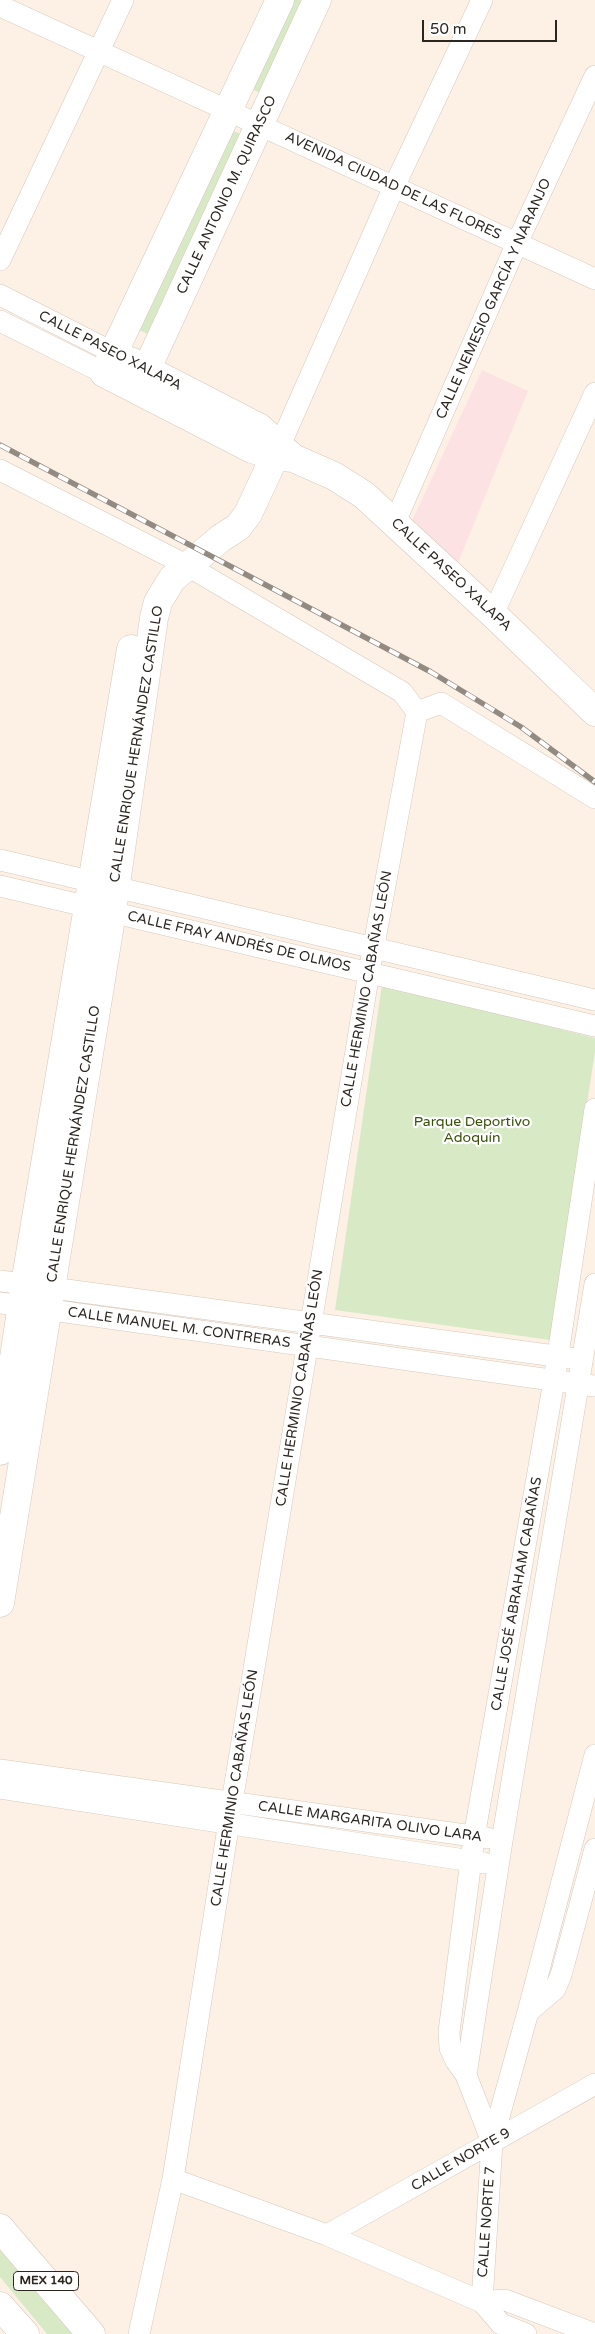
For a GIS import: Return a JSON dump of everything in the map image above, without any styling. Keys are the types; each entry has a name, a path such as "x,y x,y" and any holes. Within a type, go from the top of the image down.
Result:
{"main road":[{"path":"109,363 280,0"},
{"name":"CALLE ANTONIO M. QUIRASCO","path":"142,380 317,0"},
{"name":"CALLE PASEO XALAPA","path":"109,363 142,380 260,428 283,453 334,476 364,496 395,522 595,712"},
{"name":"CALLE ENRIQUE HERNÁNDEZ CASTILLO","path":"0,1451 24,1295 102,897 154,618 164,591 183,563 238,527 248,514 283,453"},
{"name":"CALLE ENRIQUE HERNÁNDEZ CASTILLO","path":"0,1603 24,1295"},
{"name":"MEX 140","path":"0,2228 91,2334"},
{"path":"0,2306 25,2334"}],"street":[{"path":"0,260 123,0"},
{"path":"283,453 394,187 482,0"},
{"name":"AVENIDA CIUDAD DE LAS FLORES","path":"2,7 595,279"},
{"name":"CALLE NEMESIO GARCÍA Y NARANJO","path":"395,522 517,243 595,76"},
{"name":"CALLE PASEO XALAPA","path":"0,294 109,363"},
{"name":"CALLE PASEO XALAPA","path":"0,321 109,363"},
{"path":"493,614 595,393"},
{"path":"0,470 183,563 402,692 417,712 442,703 595,798"},
{"name":"CALLE HERMINIO CABAÑAS LEÓN","path":"139,2334 173,2179 369,972 417,712"},
{"name":"CALLE FRAY ANDRÉS DE OLMOS","path":"0,860 102,897 369,972 595,1026"},
{"name":"CALLE FRAY ANDRÉS DE OLMOS","path":"0,886 102,897 374,946 595,1000"},
{"name":"CALLE JOSÉ ABRAHAM CABAÑAS","path":"492,2142 466,2075 453,2054 449,2032 474,1837 554,1381 595,1110"},
{"name":"CALLE JOSÉ ABRAHAM CABAÑAS","path":"466,2075 502,1840 587,1385 595,1284"},
{"name":"CALLE MANUEL M. CONTRERAS","path":"24,1295 311,1323 589,1361"},
{"name":"CALLE MANUEL M. CONTRERAS","path":"24,1295 307,1346 587,1385"},
{"path":"492,2142 595,1755"},
{"name":"CALLE MARGARITA OLIVO LARA","path":"0,1770 231,1813 498,1866"},
{"name":"CALLE MARGARITA OLIVO LARA","path":"0,1788 502,1840"},
{"path":"528,2012 555,1989 562,1975 595,1849"},
{"name":"CALLE NORTE 9","path":"327,2236 595,2084"},
{"name":"CALLE NORTE 7","path":"482,2302 492,2142"},
{"path":"173,2179 327,2236 482,2302 501,2324 526,2334"},
{"path":"482,2302 505,2300 595,2334"}],"shaded area":[{"path":"482,370 528,391 457,565 411,523"}],"green space":[{"path":"293,0 309,0 264,95 252,89"},
{"path":"229,129 243,135 154,337 139,330"},
{"name":"Parque Deportivo Adoquín","path":"382,984 595,1038 595,1052 550,1340 335,1310"},
{"path":"0,2235 84,2334 47,2334 0,2277"}],"railway":[{"path":"0,445 431,672 521,727 595,782"}]}
